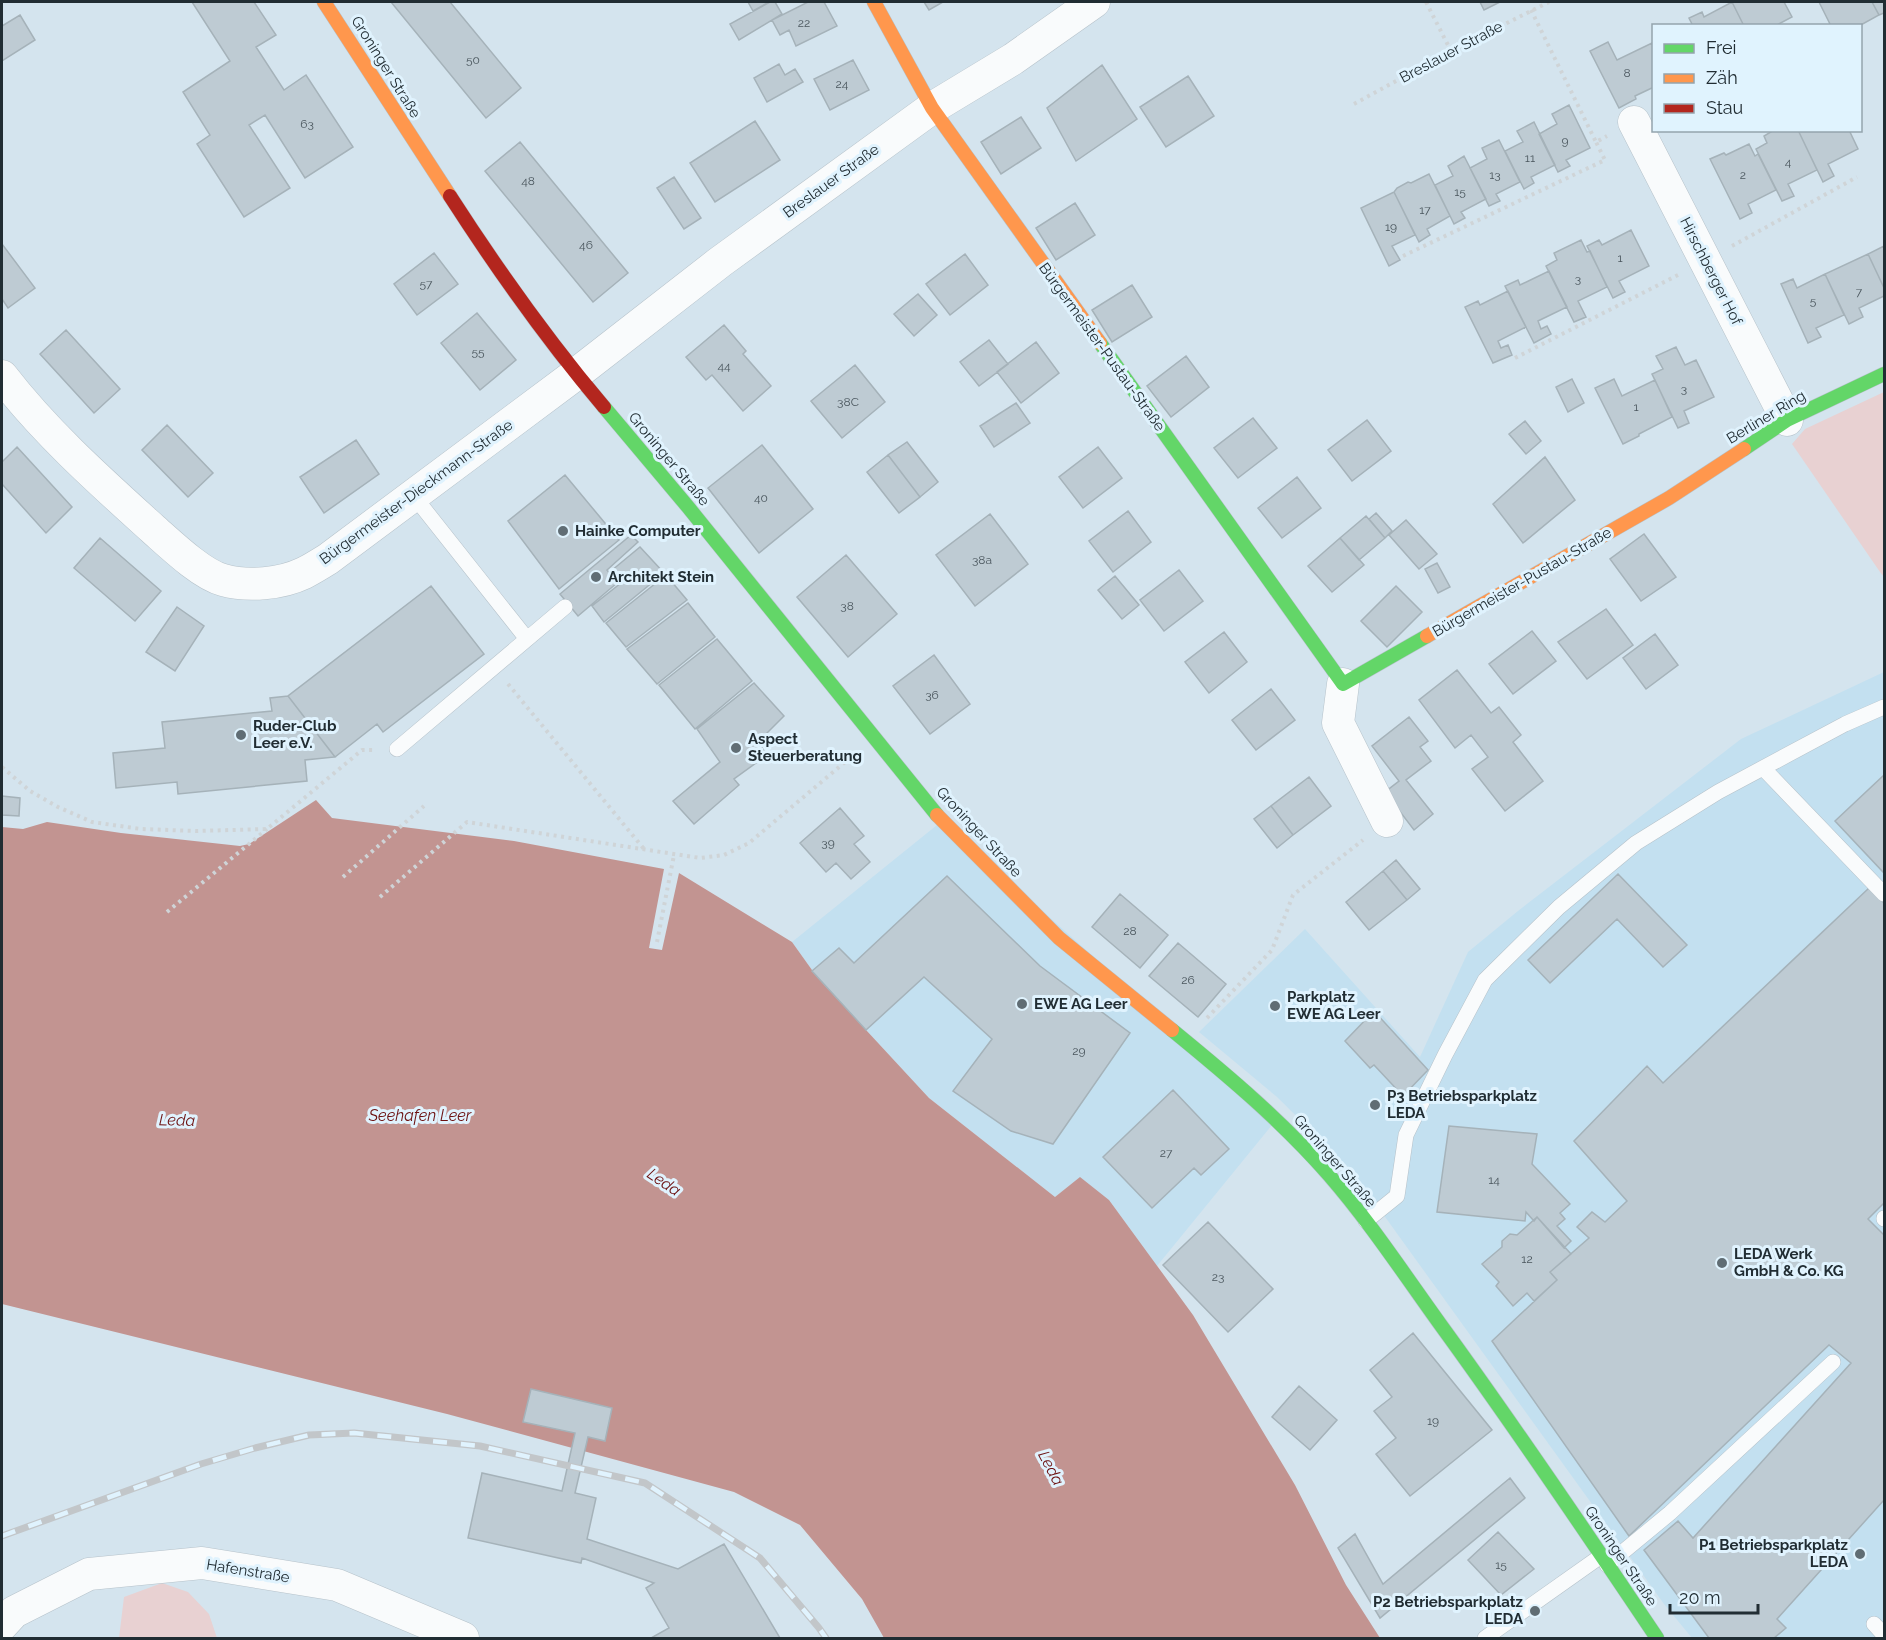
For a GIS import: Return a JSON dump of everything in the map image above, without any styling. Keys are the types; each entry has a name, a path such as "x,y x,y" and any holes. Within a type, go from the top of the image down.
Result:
{"street":[{"name":"Groninger Straße","path":"324,2 483,247 576,374 688,507 942,821 1059,938 1217,1067 1292,1135 1329,1175 1366,1221 1521,1436 1658,1638"},
{"name":"Bürgermeister-Pustau-Straße","path":"874,2 932,108 1343,684 1669,498"},
{"name":"Breslauer Straße","path":"576,374 720,262 932,108 1013,59 1094,2"},
{"name":"Hirschberger Hof","path":"1634,122 1787,420"},
{"name":"Bürgermeister-Dieckmann-Straße","path":"2,376 13,411 67,448 164,538 197,565 222,580 252,583 280,581 303,574 328,559 576,374"},
{"name":"Berliner Ring","path":"1669,498 1787,420 1884,374"},
{"path":"1343,684 1338,723 1387,820"},
{"name":"Hafenstraße","path":"2,1625 14,1612 89,1574 202,1563 337,1585 463,1638"}],"lane":[{"path":"413,495 527,639"},
{"path":"397,749 565,607"},
{"path":"1366,1221 1397,1196 1406,1135 1485,980 1559,907 1636,843 1718,792 1845,724 1884,707"},
{"path":"1763,768 1884,894"},
{"path":"1217,1067 1231,1054"},
{"path":"1485,1638 1604,1561 1670,1513 1833,1362"}],"path":[{"path":"1426,2 1451,51"},
{"name":"Breslauer Straße","path":"1354,104 1451,51 1549,2"},
{"path":"1403,256 1605,160 1532,10"},
{"path":"1596,142 1634,122"},
{"path":"1515,358 1706,261 1857,177"},
{"path":"494,667 644,850"},
{"path":"380,897 467,822 674,855 700,858 724,855 749,843 875,737"},
{"path":"167,912 362,750 397,749"},
{"path":"2,767 30,791 58,807 93,822 141,829 197,831 267,829"},
{"path":"343,877 424,806"},
{"path":"1183,1039 1203,1022 1272,950 1293,895 1387,820"},
{"path":"657,942 674,855"}],"shaded area":[{"path":"1884,392 1884,577 1792,444 1805,429"},
{"path":"1884,672 1884,1638 1692,1638 1664,1604 1352,1171 1277,1097 1199,1032 1305,929 1420,1057 1468,952 1741,739"},
{"path":"942,821 1276,1120 1157,1266 1109,1200 1080,1178 1055,1197 929,1098 817,977 792,942"},
{"path":"162,1583 188,1592 209,1614 217,1638 119,1638 124,1597"}],"water":[{"name":"Seehafen Leer","path":"316,800 332,818 514,841 664,869 649,948 662,950 679,873 792,942 817,977 929,1098 1055,1197 1080,1177 1109,1200 1193,1315 1295,1485 1346,1585 1380,1638 884,1638 862,1599 800,1525 734,1492 447,1414 2,1304 2,827 23,829 47,822 240,846 249,844"}],"building":[{"path":"192,2 254,2 276,35 256,47 284,90 306,75 353,147 305,178 265,115 249,125 290,188 244,217 197,144 210,135 183,92 230,61"},
{"path":"391,2 450,2 521,88 486,118"},
{"path":"748,2 769,2 753,11"},
{"path":"770,2 775,2 782,14 739,40 730,24"},
{"path":"808,2 824,2 837,26 796,46 789,30 780,35 772,20"},
{"path":"924,2 943,2 929,10"},
{"path":"1480,2 1500,2 1484,10"},
{"path":"1732,2 1784,2 1792,17 1779,24 1743,24"},
{"path":"1732,2 1743,24 1692,24 1689,18 1702,12 1704,17"},
{"path":"1819,2 1872,2 1879,15 1862,24 1830,24"},
{"path":"1872,2 1884,2 1884,13 1879,15"},
{"path":"20,15 35,40 2,61 2,26"},
{"path":"1608,42 1617,60 1652,43 1652,88 1635,96 1636,99 1619,108 1590,51"},
{"path":"853,60 869,90 830,110 814,79"},
{"path":"779,64 785,75 795,69 803,82 767,102 754,78"},
{"path":"1102,65 1137,119 1076,161 1047,108"},
{"path":"1188,76 1214,116 1166,147 1140,107"},
{"path":"1569,105 1590,148 1566,160 1570,166 1558,172 1539,134 1557,124 1552,114"},
{"path":"1021,117 1041,148 1001,174 981,142"},
{"path":"755,121 780,160 715,202 690,163"},
{"path":"1534,122 1555,165 1531,177 1534,183 1524,189 1505,151 1523,142 1517,131"},
{"path":"1771,132 1799,132 1817,170 1788,184 1794,196 1782,201 1756,149 1767,143 1764,136"},
{"path":"1799,132 1850,132 1858,149 1828,164 1834,176 1823,182"},
{"path":"1499,140 1520,182 1496,194 1500,201 1489,206 1470,168 1487,159 1482,148"},
{"path":"520,142 628,273 593,302 485,171"},
{"path":"1749,144 1755,156 1758,154 1776,190 1748,204 1752,213 1740,219 1710,159 1724,153 1726,155"},
{"path":"1464,156 1486,199 1461,212 1465,218 1454,224 1435,185 1453,176 1448,166"},
{"path":"1429,174 1450,216 1427,229 1430,235 1419,242 1394,192 1408,182 1411,183"},
{"path":"674,177 701,218 684,229 657,188"},
{"path":"1394,192 1415,235 1392,246 1400,260 1389,266 1361,208"},
{"path":"1075,203 1095,235 1056,260 1036,228"},
{"path":"1631,230 1649,266 1619,281 1625,292 1613,298 1587,246 1599,240 1602,245"},
{"path":"1581,240 1587,252 1590,251 1607,287 1578,301 1586,317 1574,322 1546,266 1557,260 1554,253"},
{"path":"2,244 35,288 8,308 2,299"},
{"path":"1884,246 1884,288 1868,254"},
{"path":"434,253 458,284 417,315 394,284"},
{"path":"965,254 988,285 950,315 926,284"},
{"path":"1868,254 1884,288 1884,296 1859,308 1863,317 1849,324 1825,274"},
{"path":"1549,271 1567,307 1538,321 1541,329 1547,326 1551,334 1534,343 1505,286 1518,280 1520,285"},
{"path":"1825,274 1844,315 1816,328 1821,337 1808,343 1781,284 1793,279 1797,288"},
{"path":"1132,285 1152,317 1112,342 1092,310"},
{"path":"1508,291 1526,327 1498,341 1501,348 1508,345 1512,355 1493,363 1465,307 1478,301 1480,305"},
{"path":"918,294 937,315 914,336 894,314"},
{"path":"477,313 516,360 480,390 441,343"},
{"path":"724,325 746,351 743,354 771,386 743,411 712,375 706,380 686,357"},
{"path":"66,330 120,389 94,413 40,354"},
{"path":"989,340 1008,364 979,386 960,362"},
{"path":"1036,342 1059,373 1021,403 997,372"},
{"path":"1676,347 1685,365 1696,360 1714,397 1684,411 1689,423 1678,428 1652,374 1663,369 1656,356"},
{"path":"1186,356 1209,387 1171,417 1147,386"},
{"path":"855,365 885,402 842,438 811,401"},
{"path":"1572,379 1584,403 1568,412 1556,387"},
{"path":"1614,379 1622,396 1655,380 1672,417 1623,444 1595,388"},
{"path":"1016,403 1030,423 994,447 980,426"},
{"path":"1253,418 1277,448 1238,478 1214,448"},
{"path":"1367,420 1391,451 1352,481 1328,450"},
{"path":"1525,421 1541,441 1526,454 1509,434"},
{"path":"167,425 213,473 188,497 142,450"},
{"path":"356,440 379,474 324,513 300,477"},
{"path":"907,442 938,482 920,497 888,455"},
{"path":"762,445 813,509 759,553 708,488"},
{"path":"17,447 72,507 46,533 2,484 2,462"},
{"path":"1098,447 1122,478 1083,508 1059,477"},
{"path":"888,455 920,497 899,513 867,472"},
{"path":"1545,457 1575,500 1523,543 1493,504"},
{"name":"Hainke Computer","path":"565,475 619,540 559,589 508,521"},
{"path":"1297,477 1321,508 1282,538 1258,508"},
{"path":"1128,511 1151,542 1113,572 1089,541"},
{"path":"1376,513 1392,531 1385,538 1369,519"},
{"path":"990,514 1028,564 975,606 936,555"},
{"path":"1366,516 1385,538 1359,560 1340,538"},
{"path":"1406,520 1437,554 1419,569 1389,535"},
{"path":"1644,534 1676,577 1641,601 1610,559"},
{"name":"Architekt Stein","path":"631,535 638,542 607,570 617,583 578,616 560,594"},
{"path":"100,538 161,591 135,621 74,568"},
{"path":"1340,538 1364,565 1332,592 1308,566"},
{"path":"640,547 664,573 604,622 592,606 621,583 611,571"},
{"path":"846,555 897,614 848,657 797,597"},
{"path":"1437,563 1450,587 1438,593 1425,569"},
{"path":"1179,570 1203,601 1164,631 1140,600"},
{"path":"666,575 687,600 626,647 606,623"},
{"path":"1115,576 1139,605 1122,619 1098,590"},
{"path":"431,586 484,654 383,732 377,724 335,757 288,696"},
{"path":"1396,586 1422,612 1387,647 1361,621"},
{"path":"688,603 715,637 657,684 627,649"},
{"path":"177,607 204,626 175,671 146,652"},
{"path":"1606,609 1633,645 1587,679 1558,642"},
{"path":"1532,631 1556,661 1513,694 1489,664"},
{"path":"1224,632 1247,662 1209,693 1185,662"},
{"path":"1655,634 1678,665 1646,689 1623,658"},
{"path":"717,639 752,681 695,729 659,685"},
{"path":"934,655 970,704 930,734 893,686"},
{"path":"1457,670 1491,713 1499,707 1521,735 1513,742 1543,781 1505,811 1472,769 1488,757 1471,735 1455,748 1419,700"},
{"name":"Aspect Steuerberatung","path":"754,683 784,716 758,742 767,755 734,779 739,785 694,824 673,801 720,762 697,729"},
{"path":"1271,689 1295,720 1256,750 1232,720"},
{"name":"Ruder-Club Leer e.V.","path":"288,696 335,757 305,760 307,781 178,794 177,782 116,788 113,753 165,748 162,722 272,711 270,698"},
{"path":"1409,717 1428,741 1420,747 1431,761 1406,780 1433,814 1414,830 1385,792 1399,781 1372,746"},
{"path":"1884,775 1884,873 1835,821"},
{"path":"1309,777 1331,806 1293,835 1271,806"},
{"path":"2,796 20,798 19,816 2,815"},
{"path":"1271,806 1293,835 1277,848 1254,819"},
{"path":"840,808 864,836 854,844 870,862 851,879 836,863 826,872 800,843"},
{"path":"1396,860 1420,889 1407,900 1383,871"},
{"path":"1383,871 1407,900 1369,930 1346,902"},
{"path":"1618,874 1687,945 1663,967 1617,919 1550,983 1528,960"},
{"name":"EWE AG Leer","path":"947,876 1040,966 1130,1033 1053,1144 1011,1131 953,1091 992,1039 924,977 866,1030 812,971 839,948 854,963"},
{"name":"LEDA Werk GmbH & Co. KG","path":"1870,887 1884,903 1884,1203 1868,1219 1884,1235 1884,1500 1777,1619 1786,1628 1774,1638 1709,1638 1644,1550 1678,1521 1693,1538 1851,1363 1829,1345 1629,1536 1492,1341 1557,1280 1550,1272 1589,1238 1577,1227 1592,1212 1605,1222 1627,1201 1574,1141 1647,1066 1663,1083"},
{"path":"1120,894 1168,935 1140,968 1092,927"},
{"path":"1178,943 1226,984 1198,1017 1149,976"},
{"path":"1374,1011 1428,1070 1403,1096 1374,1065 1370,1068 1345,1041"},
{"path":"1173,1090 1229,1149 1201,1175 1194,1168 1152,1208 1103,1157"},
{"path":"1449,1126 1537,1134 1532,1164 1570,1204 1560,1213 1565,1219 1557,1226 1571,1241 1564,1248 1537,1217 1534,1221 1526,1212 1525,1221 1437,1212"},
{"path":"1537,1217 1571,1254 1550,1272 1557,1280 1534,1301 1527,1293 1513,1306 1496,1286 1499,1282 1482,1264 1502,1247 1502,1241 1510,1234 1517,1235"},
{"path":"1208,1222 1273,1289 1228,1332 1163,1265"},
{"path":"1413,1333 1492,1430 1410,1496 1376,1454 1396,1438 1374,1411 1392,1397 1370,1370"},
{"path":"1299,1386 1337,1420 1310,1450 1272,1417"},
{"path":"531,1389 612,1408 605,1441 588,1437 575,1493 596,1498 587,1539 678,1569 724,1544 780,1638 651,1638 669,1628 646,1588 654,1583 582,1558 581,1563 468,1538 482,1473 562,1491 575,1433 523,1422"},
{"path":"1510,1478 1525,1498 1380,1618 1338,1548 1355,1534 1383,1584"},
{"path":"1498,1532 1534,1569 1501,1595 1468,1560"}],"railway":[{"path":"2,1536 201,1464 309,1435 354,1433 480,1446 645,1483 760,1558 826,1638"}],"traffic: fast":[{"path":"1100,343 1343,684 1427,636"},
{"path":"1744,449 1787,420 1884,374"},
{"path":"604,407 688,507 937,815"},
{"path":"1172,1030 1273,1117 1311,1155 1344,1193 1496,1402 1657,1638"}],"traffic: slow":[{"path":"324,2 450,196"},
{"path":"874,2 932,108 1100,343"},
{"path":"1427,636 1669,498 1744,449"},
{"path":"937,815 1059,938 1172,1030"}],"traffic: jam":[{"path":"450,196 524,304 604,407"}],"place":[{"name":"Hainke Computer","path":"563,531"},
{"name":"Architekt Stein","path":"596,577"},
{"name":"Ruder-Club Leer e.V.","path":"241,735"},
{"name":"Aspect Steuerberatung","path":"736,748"},
{"name":"EWE AG Leer","path":"1022,1004"},
{"name":"Parkplatz EWE AG Leer","path":"1275,1006"},
{"name":"P3 Betriebsparkplatz LEDA","path":"1375,1105"},
{"name":"LEDA Werk GmbH & Co. KG","path":"1722,1263"},
{"name":"P1 Betriebsparkplatz LEDA","path":"1860,1554"},
{"name":"P2 Betriebsparkplatz LEDA","path":"1535,1611"}],"water label":[{"name":"Leda","path":"177,1120"},
{"name":"Leda","path":"664,1182"},
{"name":"Leda","path":"1051,1468"}]}
